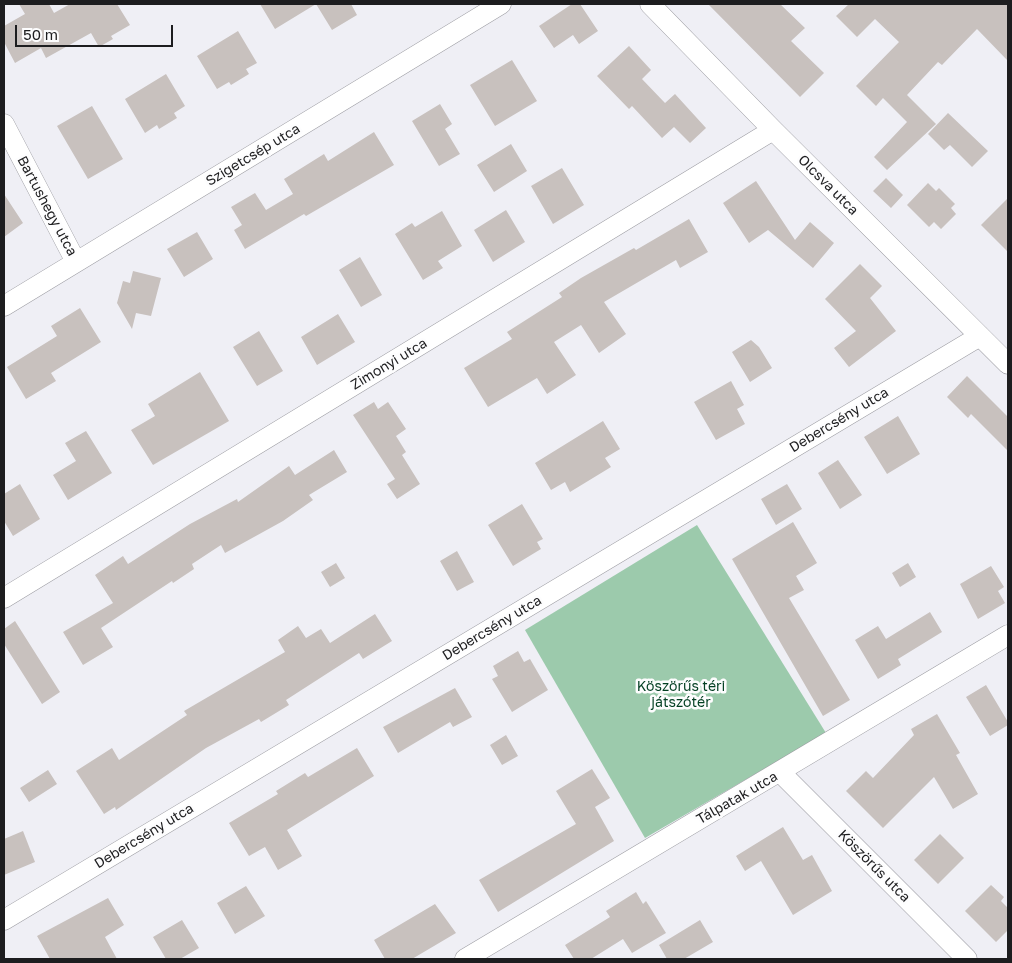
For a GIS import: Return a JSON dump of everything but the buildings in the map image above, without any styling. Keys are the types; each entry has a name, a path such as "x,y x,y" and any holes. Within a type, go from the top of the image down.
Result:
{"street":[{"name":"Szigetcsép utca","path":"4,306 501,4"},
{"name":"Olcsva utca","path":"650,4 773,130 1008,364"},
{"name":"Bartushegy utca","path":"4,124 76,262"},
{"name":"Zimonyi utca","path":"4,598 773,130"},
{"name":"Debercsény utca","path":"4,920 980,336"},
{"name":"Tálpatak utca","path":"466,959 1008,635"},
{"name":"Köszörűs utca","path":"780,772 968,959"}],"green space":[{"name":"Köszörűs téri játszótér","path":"697,525 826,733 645,838 525,630"}]}
